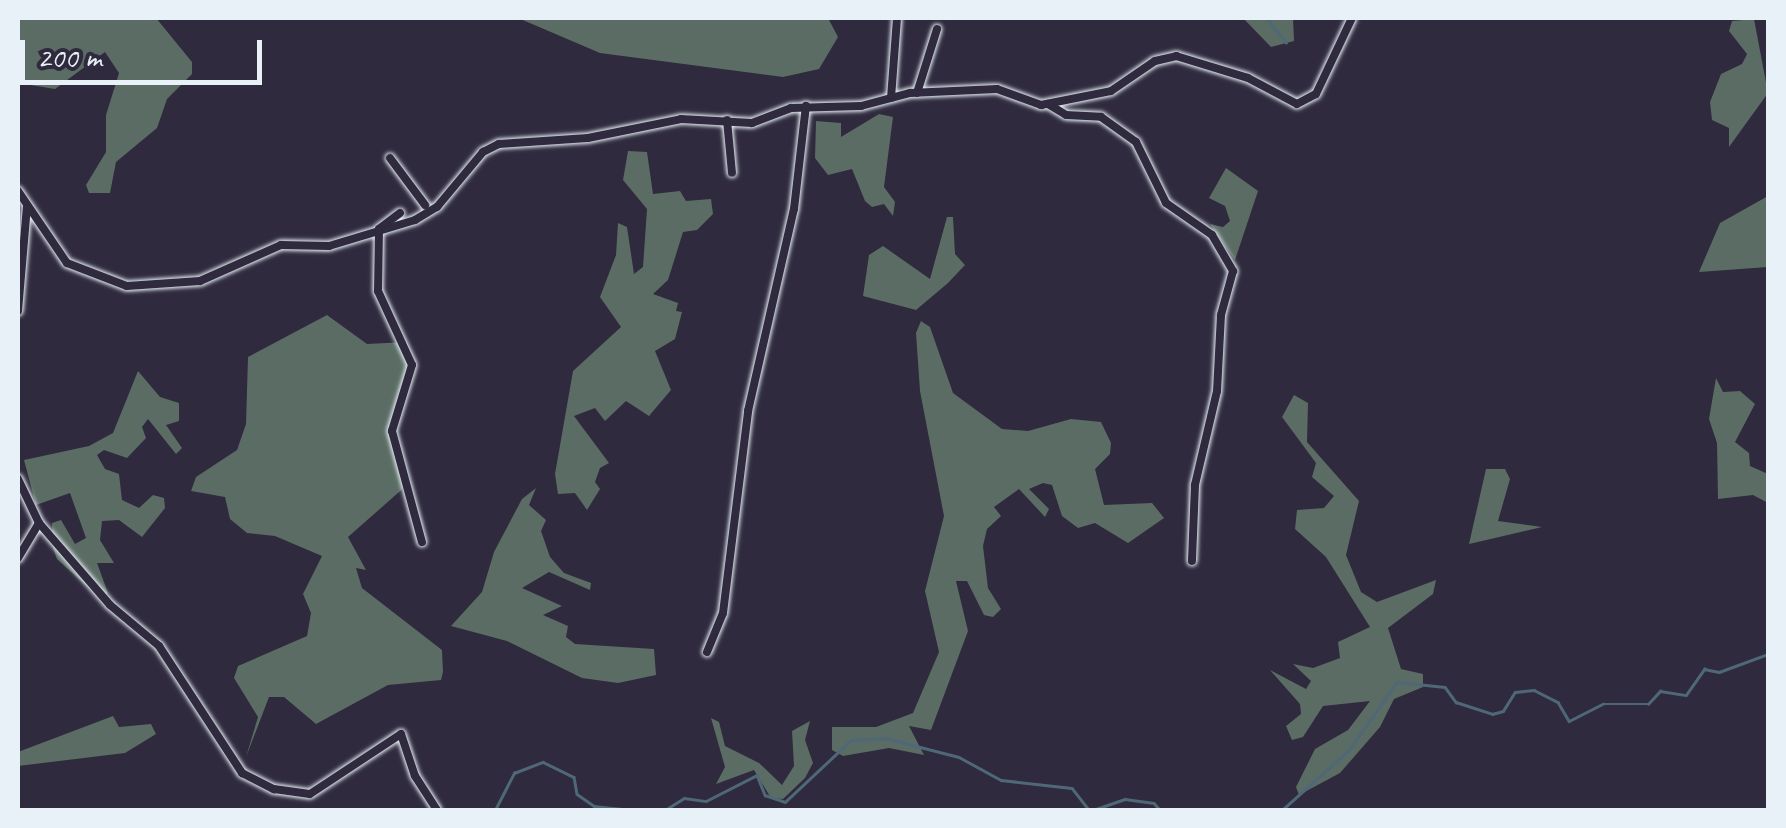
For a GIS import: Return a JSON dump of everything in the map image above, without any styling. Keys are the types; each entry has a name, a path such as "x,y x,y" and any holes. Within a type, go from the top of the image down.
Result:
{"street":[{"path":"890,98 897,18"},
{"path":"1048,104 1111,91 1155,61 1176,56 1248,78 1297,104 1316,94 1352,18"},
{"path":"916,93 937,29"},
{"path":"18,191 67,264 133,286 200,281 282,246 329,246 378,234 437,207 490,147 588,138 681,119 752,123 806,106 916,93 997,90 1048,104 1066,115 1100,117 1130,137 1166,202 1212,235 1233,271 1222,315 1217,391 1195,484 1192,561"},
{"path":"707,652 723,613 748,411 794,209 806,106"},
{"path":"727,120 732,173"},
{"path":"390,158 425,205"},
{"path":"18,312 27,207"},
{"path":"400,213 378,234 378,291 412,364 392,432 422,542"},
{"path":"18,480 39,524 110,605 159,646 242,774 274,790 310,794 401,734 415,776 437,810"},
{"path":"18,558 39,524"}],"green space":[{"path":"18,18 156,18 192,62 192,74 167,99 157,128 116,162 110,193 89,193 86,185 106,152 106,115 119,73 105,52 55,89 18,83"},
{"path":"518,18 828,18 838,37 819,69 783,77 600,53"},
{"path":"1243,18 1293,18 1294,41 1271,47"},
{"path":"1754,19 1768,93 1729,147 1729,128 1712,120 1710,102 1721,74 1742,64 1747,54 1729,31 1732,21"},
{"path":"879,114 893,117 884,187 895,202 893,216 884,204 872,207 865,201 852,169 828,175 815,158 816,121 841,123 841,137"},
{"path":"628,151 647,152 653,194 680,191 686,201 711,199 713,214 697,230 683,232 668,280 653,294 678,303 676,311 682,312 675,339 655,351 671,390 649,416 626,401 605,421 595,408 574,416 609,463 600,468 595,482 600,489 587,510 575,493 558,494 555,474 573,371 621,327 600,297 616,255 618,223 627,227 634,274 643,267 647,209 623,180"},
{"path":"1226,168 1258,191 1235,260 1210,224 1223,227 1230,221 1225,206 1209,198"},
{"path":"1768,196 1768,267 1699,272 1720,223"},
{"path":"947,217 953,217 955,254 965,265 948,283 916,310 863,296 869,255 883,246 930,279"},
{"path":"327,315 367,344 407,342 414,365 394,426 407,485 348,537 366,570 356,568 362,588 442,650 443,672 441,680 388,685 316,724 284,697 269,697 246,757 258,717 234,678 238,666 307,636 311,613 303,594 322,556 275,536 247,533 230,519 225,497 191,491 196,477 237,450 246,424 248,357"},
{"path":"921,321 930,327 953,393 1002,429 1028,431 1071,419 1101,422 1111,443 1110,454 1095,469 1104,505 1152,503 1164,518 1128,543 1095,523 1078,528 1062,516 1052,485 1043,483 1029,489 1049,509 1045,517 1019,489 994,507 1001,516 987,529 983,546 988,588 1001,609 993,617 984,615 967,581 956,581 968,631 931,730 909,726 924,755 889,748 843,756 832,750 832,727 876,727 913,713 939,652 925,591 944,516 920,391 916,333"},
{"path":"138,371 160,397 179,403 179,421 166,425 182,448 176,454 148,419 142,427 146,438 127,458 104,450 97,455 105,469 119,474 122,500 139,508 153,495 164,498 165,508 142,537 119,520 102,521 100,540 114,563 97,563 108,593 102,600 57,559 53,548 52,523 61,520 75,544 86,538 70,493 36,505 24,460 89,446 113,433"},
{"path":"1716,378 1723,392 1740,391 1755,404 1735,442 1749,453 1750,466 1768,474 1768,503 1753,495 1718,499 1717,443 1709,419"},
{"path":"1294,395 1308,403 1307,442 1359,501 1346,555 1361,592 1377,602 1436,580 1433,594 1388,628 1401,669 1423,674 1423,687 1394,699 1380,727 1340,773 1299,795 1296,787 1315,749 1348,730 1370,701 1323,706 1303,737 1292,740 1286,726 1301,714 1300,704 1270,670 1306,689 1311,681 1293,664 1313,668 1340,658 1338,642 1370,627 1326,557 1295,529 1297,510 1324,508 1334,496 1312,477 1316,463 1282,417"},
{"path":"1486,469 1505,469 1510,479 1498,521 1542,527 1469,544"},
{"path":"536,488 529,505 546,520 541,531 550,557 564,573 591,583 590,590 549,572 522,588 562,606 543,615 568,626 566,637 575,644 654,649 656,675 618,683 582,678 507,641 451,626 482,592 494,552 522,499"},
{"path":"113,716 119,727 151,724 156,734 125,753 18,766 18,752"},
{"path":"711,718 719,722 725,746 759,763 782,785 794,766 792,731 810,721 805,740 813,763 805,778 783,799 771,798 754,770 716,784 725,767"}],"waterway":[{"path":"1267,18 1286,42"},
{"path":"1282,810 1349,750 1397,682 1445,687 1456,702 1492,714 1503,711 1515,692 1534,690 1558,702 1569,721 1603,704 1648,704 1660,691 1686,695 1704,669 1719,672 1768,654"},
{"path":"665,810 684,798 706,801 757,775 765,795 785,802 851,740 885,738 959,757 1001,780 1072,788 1089,810"},
{"path":"495,810 514,773 543,762 574,777 577,794 594,806 633,810"},
{"path":"1093,810 1125,799 1154,803 1160,810"}]}
